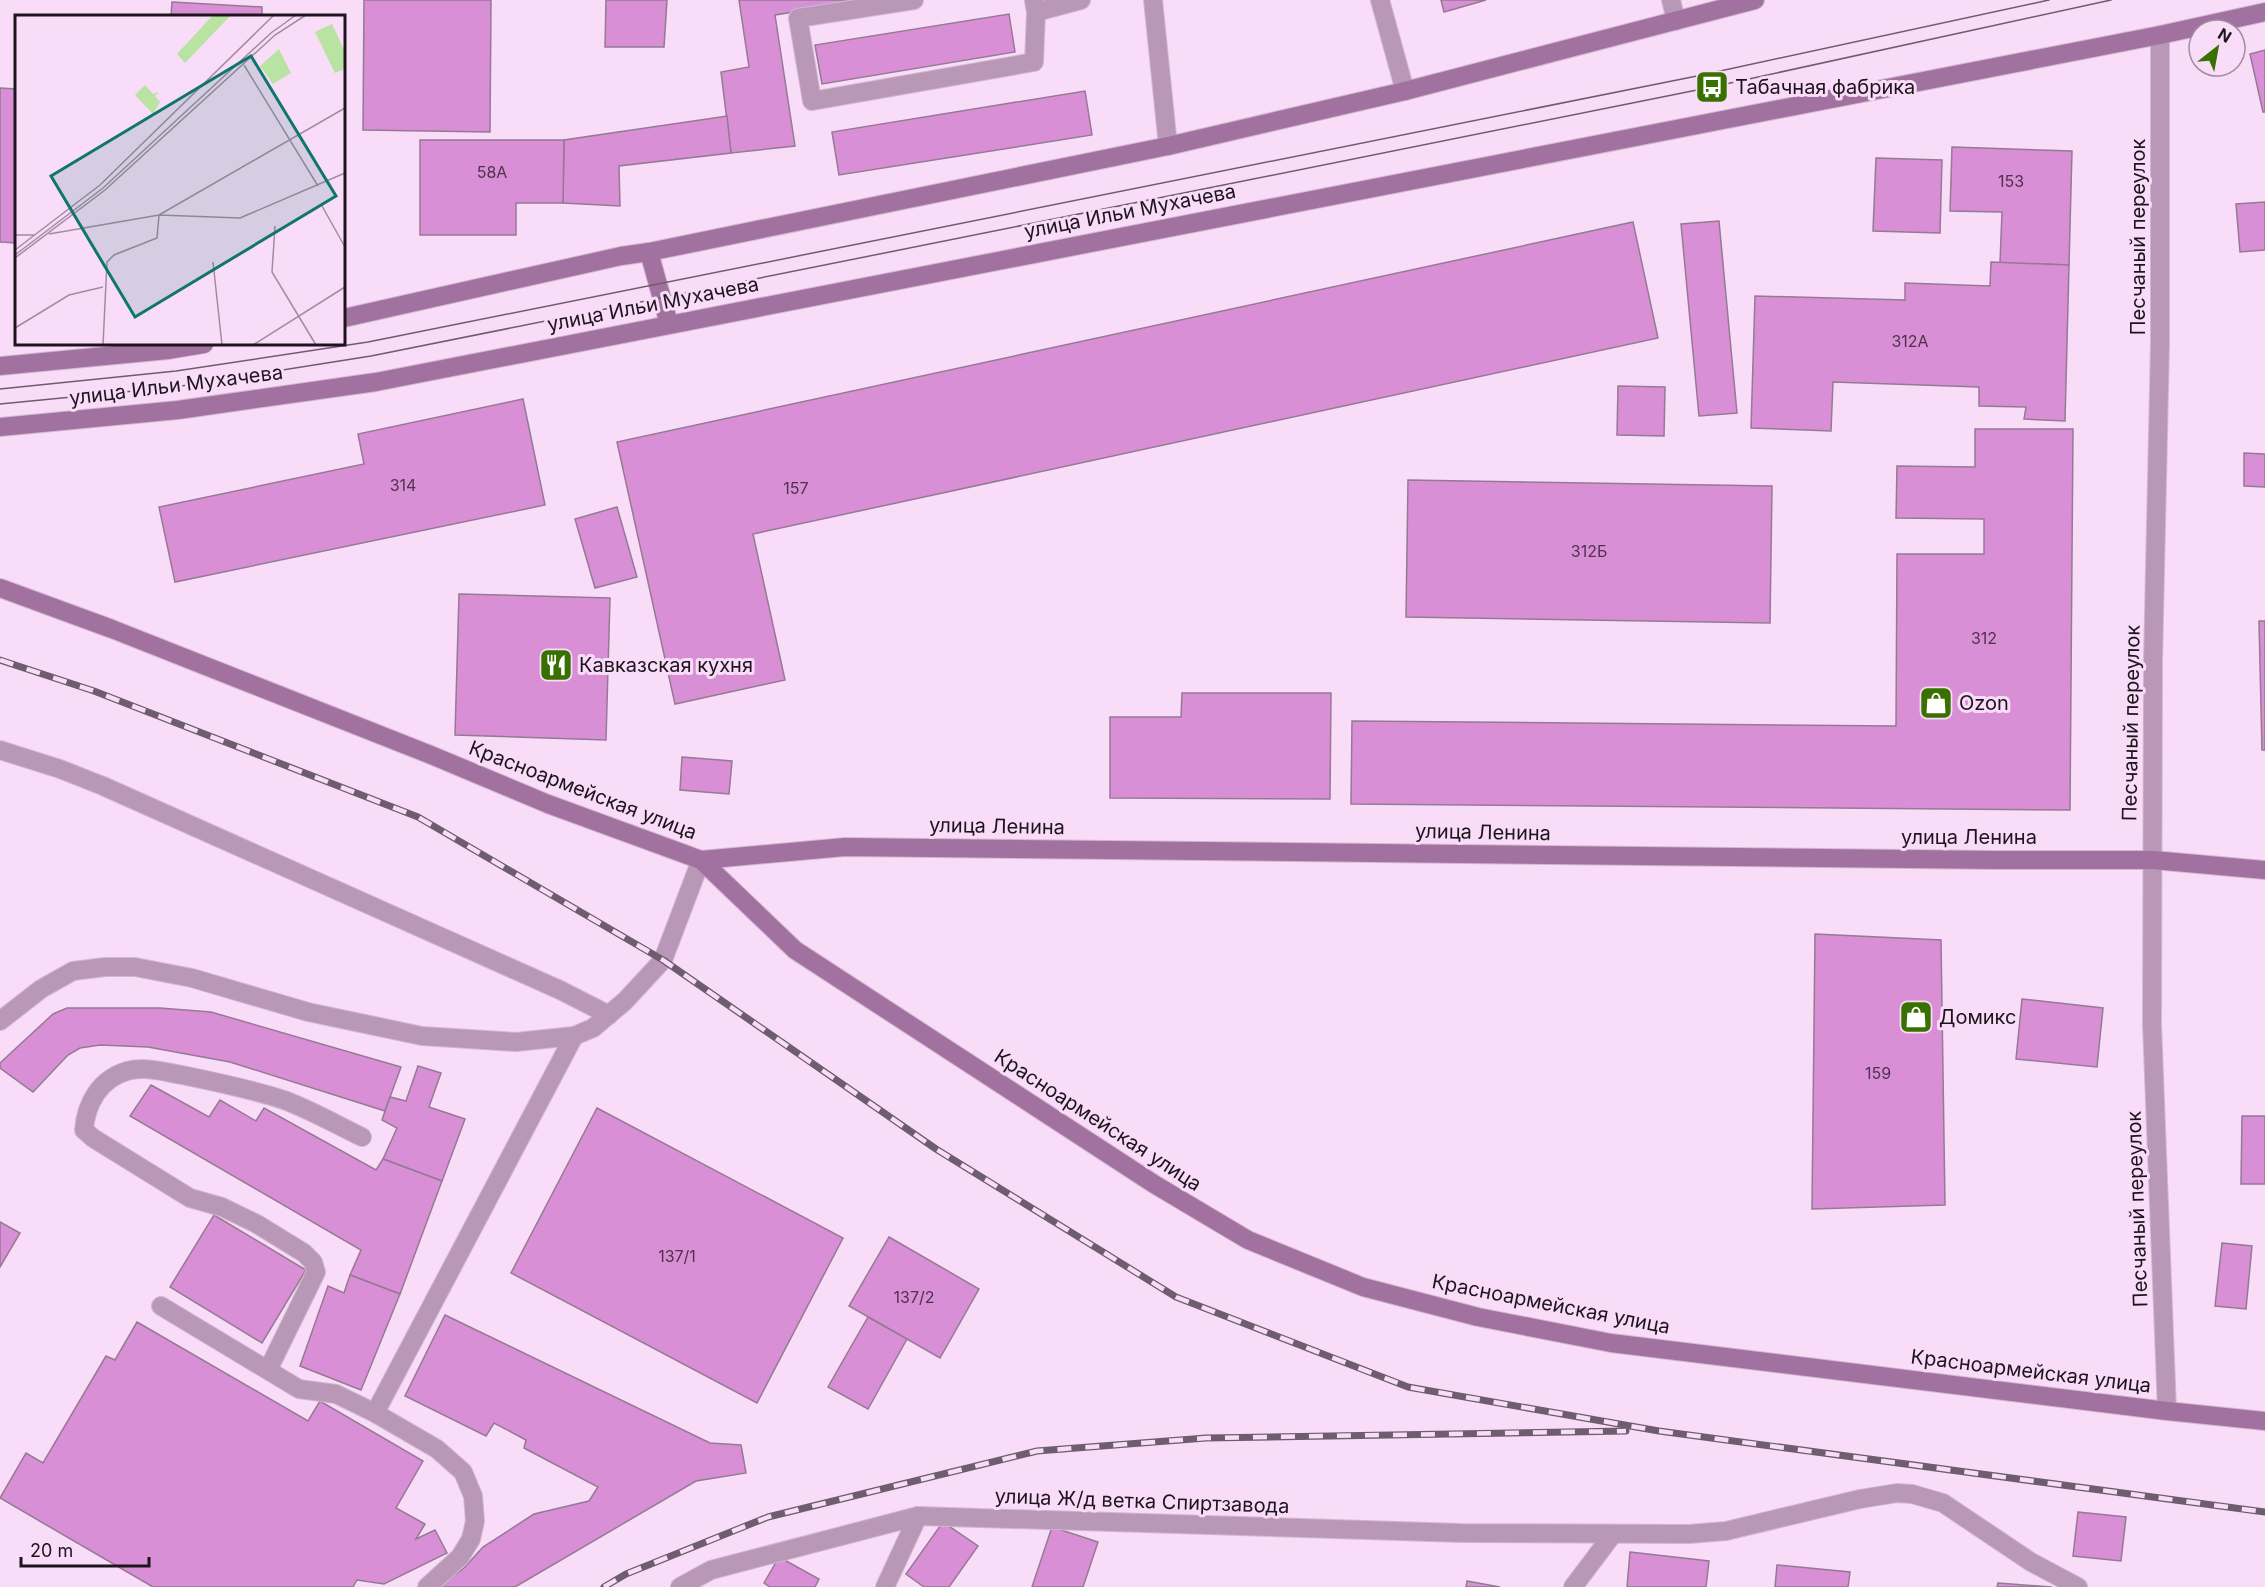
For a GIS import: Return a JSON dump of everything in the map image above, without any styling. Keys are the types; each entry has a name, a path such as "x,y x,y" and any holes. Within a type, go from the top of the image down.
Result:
{"main road":[{"path":"345,318 621,256 1168,146 1405,91 1755,0"},
{"name":"улица Ильи Мухачева","path":"0,427 178,410 376,382 2160,35 2265,12"},
{"path":"650,252 669,324"},
{"name":"улица Ильи Мухачева","path":"0,366 168,350 198,345"},
{"name":"Красноармейская улица","path":"0,588 112,629 431,755 548,804 700,860 795,950 1144,1178 1248,1240 1363,1287 1478,1317 1611,1342 2166,1411 2265,1421"},
{"name":"улица Ленина","path":"700,860 845,847 2152,860 2265,870"}],"street":[{"path":"914,0 798,18 812,101 1034,62 1035,6 1081,0"},
{"path":"1153,0 1168,146"},
{"path":"1380,0 1405,91"},
{"path":"1671,0 1676,21"},
{"name":"Песчаный переулок","path":"2160,35 2160,343 2153,661 2152,1024 2166,1411"},
{"path":"0,750 60,769 103,786 388,912 560,990 609,1015"},
{"path":"0,1021 41,989 73,971 105,967 135,968 192,978 308,1012 422,1036 516,1042 574,1036 593,1028 626,1001 663,960 700,860"},
{"path":"375,1413 574,1036"},
{"path":"268,1370 316,1272 313,1262 304,1253 257,1224 222,1207 190,1198 93,1138 84,1130 85,1117 90,1103 106,1082 127,1071 150,1069 219,1083 286,1101 363,1137"},
{"path":"160,1306 299,1389 336,1394 375,1413 444,1454 462,1472 473,1496 476,1521 471,1539 466,1551 427,1587"},
{"name":"улица Ж/д ветка Спиртзавода","path":"680,1587 711,1570 918,1516 1449,1533 1726,1532 1860,1499 1896,1493 1912,1494 1942,1503 2031,1562 2078,1587"},
{"path":"885,1587 918,1516"},
{"path":"1573,1587 1613,1534"}],"building":[{"path":"364,0 491,0 490,132 363,130"},
{"path":"606,0 667,0 664,47 605,47"},
{"path":"739,0 871,0 775,15 795,146 731,153 721,72 749,67"},
{"path":"1441,0 1486,0 1444,12"},
{"path":"172,2 262,7 262,15 171,15"},
{"path":"1009,14 1015,52 822,84 815,45"},
{"path":"2265,50 2265,112 2263,112 2250,54"},
{"path":"0,88 15,89 15,243 0,242"},
{"path":"1085,91 1092,135 839,175 832,132"},
{"path":"727,116 731,153 619,166 620,206 563,203 564,140"},
{"path":"420,140 564,140 563,203 516,203 516,235 420,235"},
{"path":"1952,147 2072,151 2069,265 2000,263 2002,212 1950,211"},
{"path":"1876,158 1942,160 1940,233 1873,231"},
{"path":"2265,202 2265,250 2240,252 2236,204"},
{"path":"1719,221 1737,413 1699,416 1681,224"},
{"path":"1633,222 1658,338 753,534 785,680 675,704 617,442"},
{"path":"1991,262 2069,265 2065,421 2024,419 2026,407 1979,406 1979,387 1833,382 1831,431 1751,428 1755,296 1905,300 1905,283 1990,286"},
{"path":"1618,386 1665,387 1664,436 1617,435"},
{"path":"523,399 545,505 175,582 159,507 364,464 358,434"},
{"path":"1975,429 2073,429 2070,810 1351,804 1352,721 1896,726 1897,554 1984,554 1984,519 1896,518 1897,466 1975,467"},
{"path":"2244,453 2265,454 2265,487 2244,486"},
{"path":"1408,480 1772,486 1770,623 1406,617"},
{"path":"617,507 637,577 595,588 575,519"},
{"path":"459,594 610,598 606,740 455,735"},
{"path":"2259,621 2265,621 2265,750 2262,750"},
{"path":"1182,693 1331,693 1330,799 1110,798 1110,717 1181,717"},
{"path":"682,757 732,761 729,794 680,790"},
{"path":"1815,934 1941,940 1945,1205 1812,1209"},
{"path":"2022,999 2103,1008 2097,1067 2016,1059"},
{"path":"67,1008 160,1008 211,1012 401,1067 385,1111 230,1062 148,1047 100,1045 80,1048 68,1055 33,1092 0,1068 0,1063 53,1014"},
{"path":"418,1066 441,1073 429,1107 465,1119 442,1181 383,1159 397,1128 382,1120 390,1097 406,1101"},
{"path":"151,1085 209,1117 220,1100 256,1121 264,1108 376,1170 383,1159 442,1181 400,1294 350,1275 361,1250 130,1116"},
{"path":"597,1108 843,1238 757,1403 511,1273"},
{"path":"2242,1116 2265,1116 2265,1184 2241,1184"},
{"path":"214,1215 306,1270 262,1343 170,1287"},
{"path":"0,1222 20,1233 0,1267"},
{"path":"889,1237 979,1289 940,1358 849,1306"},
{"path":"2222,1243 2252,1246 2246,1309 2215,1306"},
{"path":"350,1275 400,1294 361,1390 300,1366 328,1286 344,1293"},
{"path":"445,1315 710,1443 741,1445 746,1473 696,1481 515,1587 438,1587 464,1568 483,1547 534,1514 589,1501 598,1487 524,1448 526,1440 494,1423 486,1436 405,1396"},
{"path":"868,1317 907,1339 868,1409 828,1387"},
{"path":"137,1322 308,1421 320,1401 423,1461 396,1508 425,1524 416,1539 435,1530 447,1553 384,1584 357,1580 353,1587 153,1587 0,1498 26,1453 43,1463 106,1356 115,1360"},
{"path":"2078,1512 2126,1517 2121,1561 2073,1556"},
{"path":"943,1522 978,1546 949,1587 924,1587 906,1574"},
{"path":"1052,1527 1098,1542 1083,1587 1032,1587"},
{"path":"1630,1552 1709,1561 1706,1587 1627,1587"},
{"path":"779,1557 819,1579 815,1587 770,1587 764,1583"},
{"path":"1777,1565 1850,1572 1848,1587 1775,1587"},
{"path":"1467,1581 1500,1587 1466,1587"},
{"path":"1998,1583 2052,1587 1997,1587"}],"tram line":[{"path":"0,389 176,371 368,342 1697,76 2049,0"},
{"path":"0,404 175,387 371,356 1712,87 2111,0"}],"railway":[{"path":"0,660 94,691 418,817 663,960 936,1149 1176,1297 1408,1387 1659,1431 2265,1512"},
{"path":"604,1587 626,1574 768,1517 1037,1451 1206,1438 1626,1431"}],"place":[{"name":"Табачная фабрика","path":"1712,87"},
{"name":"Кавказская кухня","path":"556,665"},
{"name":"Ozon","path":"1936,703"},
{"name":"Домикс","path":"1916,1017"}]}
